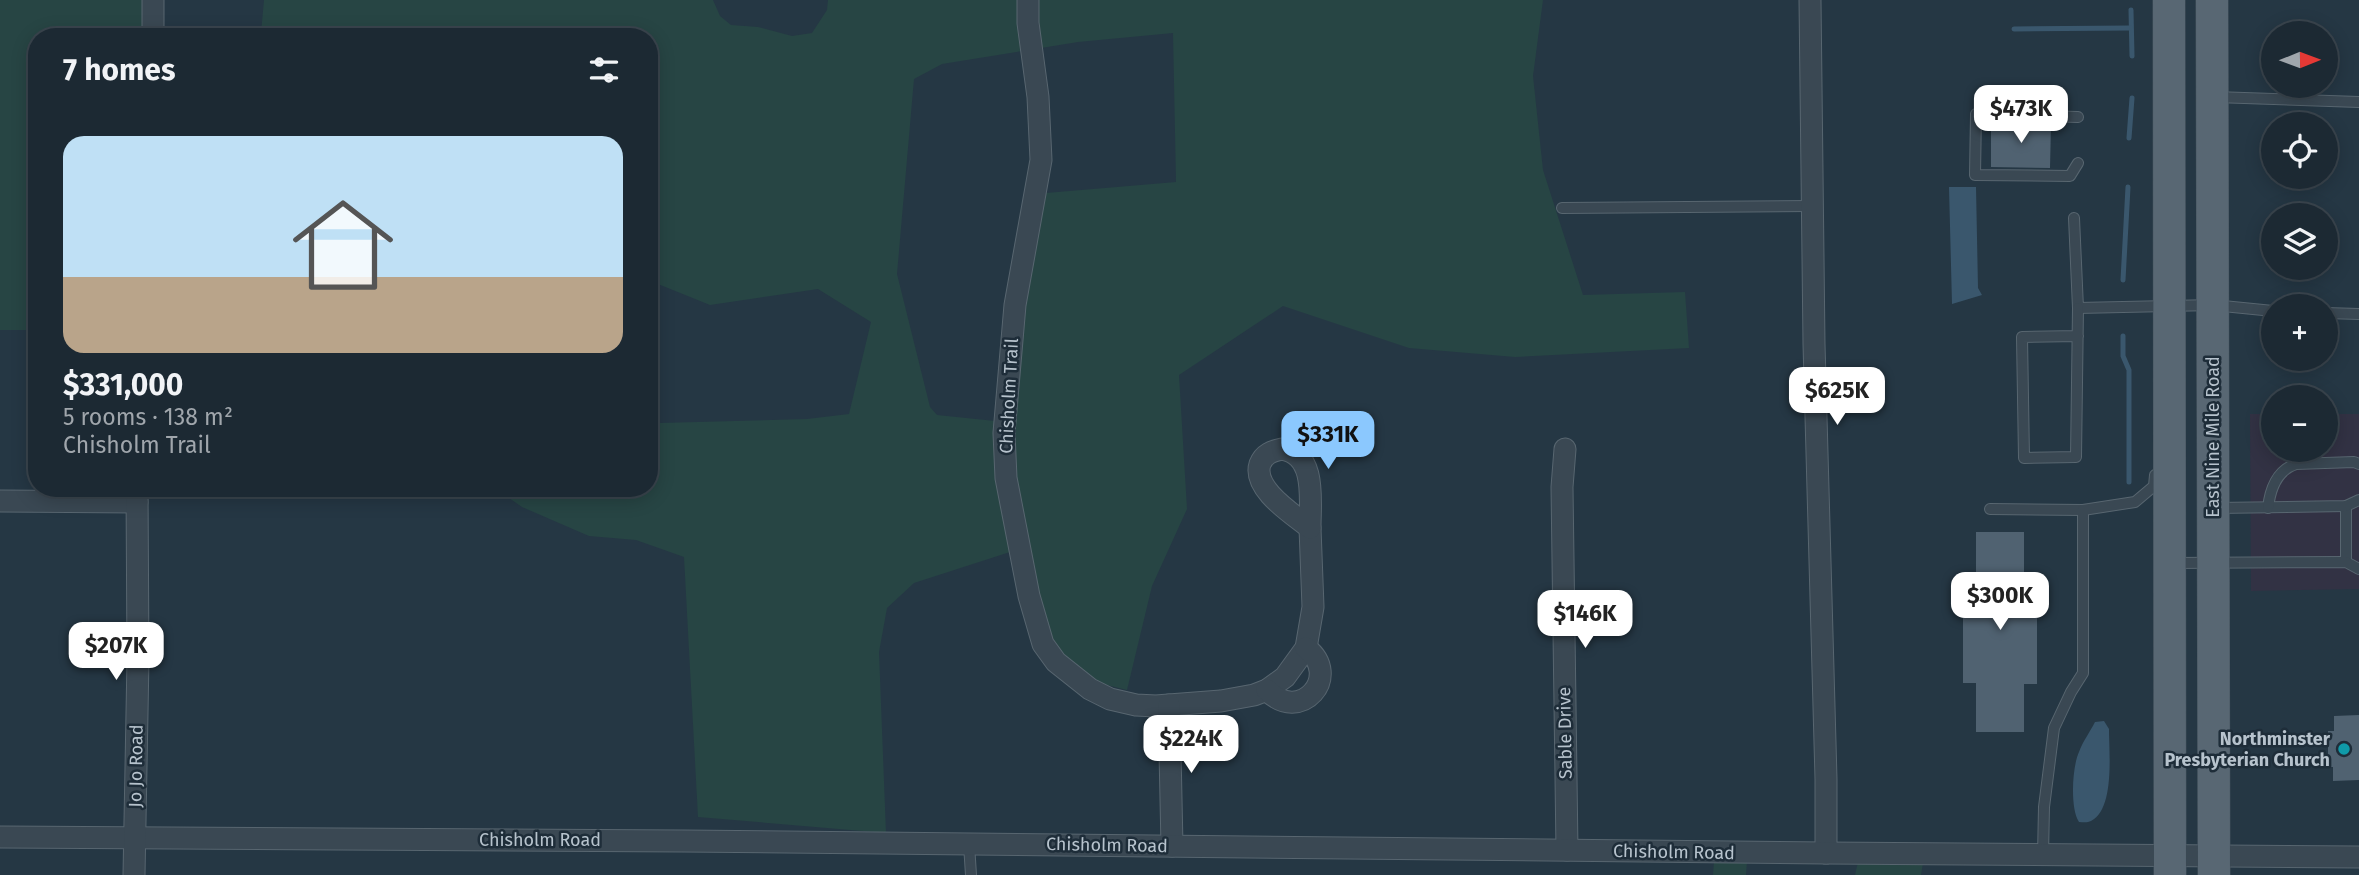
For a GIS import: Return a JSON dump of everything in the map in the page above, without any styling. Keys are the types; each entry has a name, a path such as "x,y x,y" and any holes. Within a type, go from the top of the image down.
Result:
{"main road":[{"path":"2169,0 2169,307 2164,441 2169,563 2170,865"},
{"name":"East Nine Mile Road","path":"2211,0 2213,865"}],"street":[{"path":"153,0 153,28"},
{"name":"Chisholm Trail","path":"1028,0 1028,23 1038,97 1041,160 1015,305 1004,433 1006,478 1029,596 1043,644 1056,662 1090,690 1110,699 1136,705 1221,701 1267,690 1284,677 1306,648 1313,607 1310,528"},
{"path":"1810,0 1826,853"},
{"name":"Sable Drive","path":"1565,449 1562,486 1567,850"},
{"path":"0,501 91,497"},
{"name":"Jo Jo Road","path":"134,875 138,659 137,497"},
{"path":"1267,690 1284,702 1296,702 1315,691 1321,668 1316,657 1306,648"},
{"path":"1169,705 1172,846"},
{"name":"Chisholm Road","path":"0,837 2043,855 2170,865 2359,857"}],"lane":[{"path":"2212,97 2359,102"},
{"path":"2078,117 1976,114 1975,175 2070,176 2078,163"},
{"path":"1562,208 1812,206"},
{"path":"2074,218 2078,308 2078,336 2076,457 2024,458 2022,337 2078,336"},
{"path":"2078,308 2213,305 2261,310"},
{"path":"2338,313 2359,314"},
{"path":"2268,508 2272,487 2288,467 2296,464 2359,464"},
{"path":"1990,509 2083,510 2135,502 2154,486 2155,465"},
{"path":"2213,508 2346,506 2359,500"},
{"path":"2346,506 2346,562"},
{"path":"2043,855 2044,807 2054,728 2083,673 2083,510"},
{"path":"2169,563 2346,562 2359,569"},
{"path":"969,844 971,875"}],"shaded area":[{"path":"1949,187 1976,187 1978,288 1982,295 1952,304"},
{"path":"2250,414 2261,414 2261,462 2338,462 2338,414 2359,414 2359,589 2251,591"},
{"path":"2104,721 2109,729 2110,765 2107,793 2099,815 2090,822 2079,822 2073,798 2077,759 2095,722"}],"green space":[{"path":"0,0 143,0 143,28 28,28 28,330 0,330"},
{"path":"264,0 713,0 720,16 731,25 758,27 792,36 812,33 827,10 828,0 1018,0 1022,51 942,64 914,79 897,274 930,407 937,415 995,421 995,479 1010,552 914,583 887,608 879,652 886,833 698,817 684,557 636,540 589,536 522,507 508,497 658,497 658,284 658,28 261,28","holes":["658,284 710,305 818,289 871,322 849,414 807,419 660,423"]},
{"path":"1039,0 1543,0 1533,76 1543,170 1583,295 1685,292 1689,348 1515,357 1409,348 1283,306 1179,375 1187,509 1152,586 1127,690 1095,682 1065,657 1053,640 1039,594 1016,478 1014,433 1025,306 1046,193 1176,182 1173,33 1041,48"},
{"path":"1714,861 1747,861 1746,875 1713,875"},
{"path":"1858,862 1923,863 1921,875 1855,875"}],"building":[{"path":"1991,122 2051,124 2050,168 1991,167"},
{"path":"1976,532 2024,532 2024,578 2037,578 2037,684 2024,684 2024,732 1976,732 1976,683 1963,683 1963,578 1976,578"},
{"name":"Northminster Presbyterian Church","path":"2359,715 2359,780 2333,781 2333,767 2328,767 2328,731 2334,731 2334,716"}],"waterway":[{"path":"2131,10 2132,56"},
{"path":"2014,29 2130,28"},
{"path":"2129,138 2132,98"},
{"path":"2123,280 2128,187"},
{"path":"2123,336 2123,356 2129,370 2129,482"}],"place":[{"name":"Northminster Presbyterian Church","path":"2344,749"}]}
